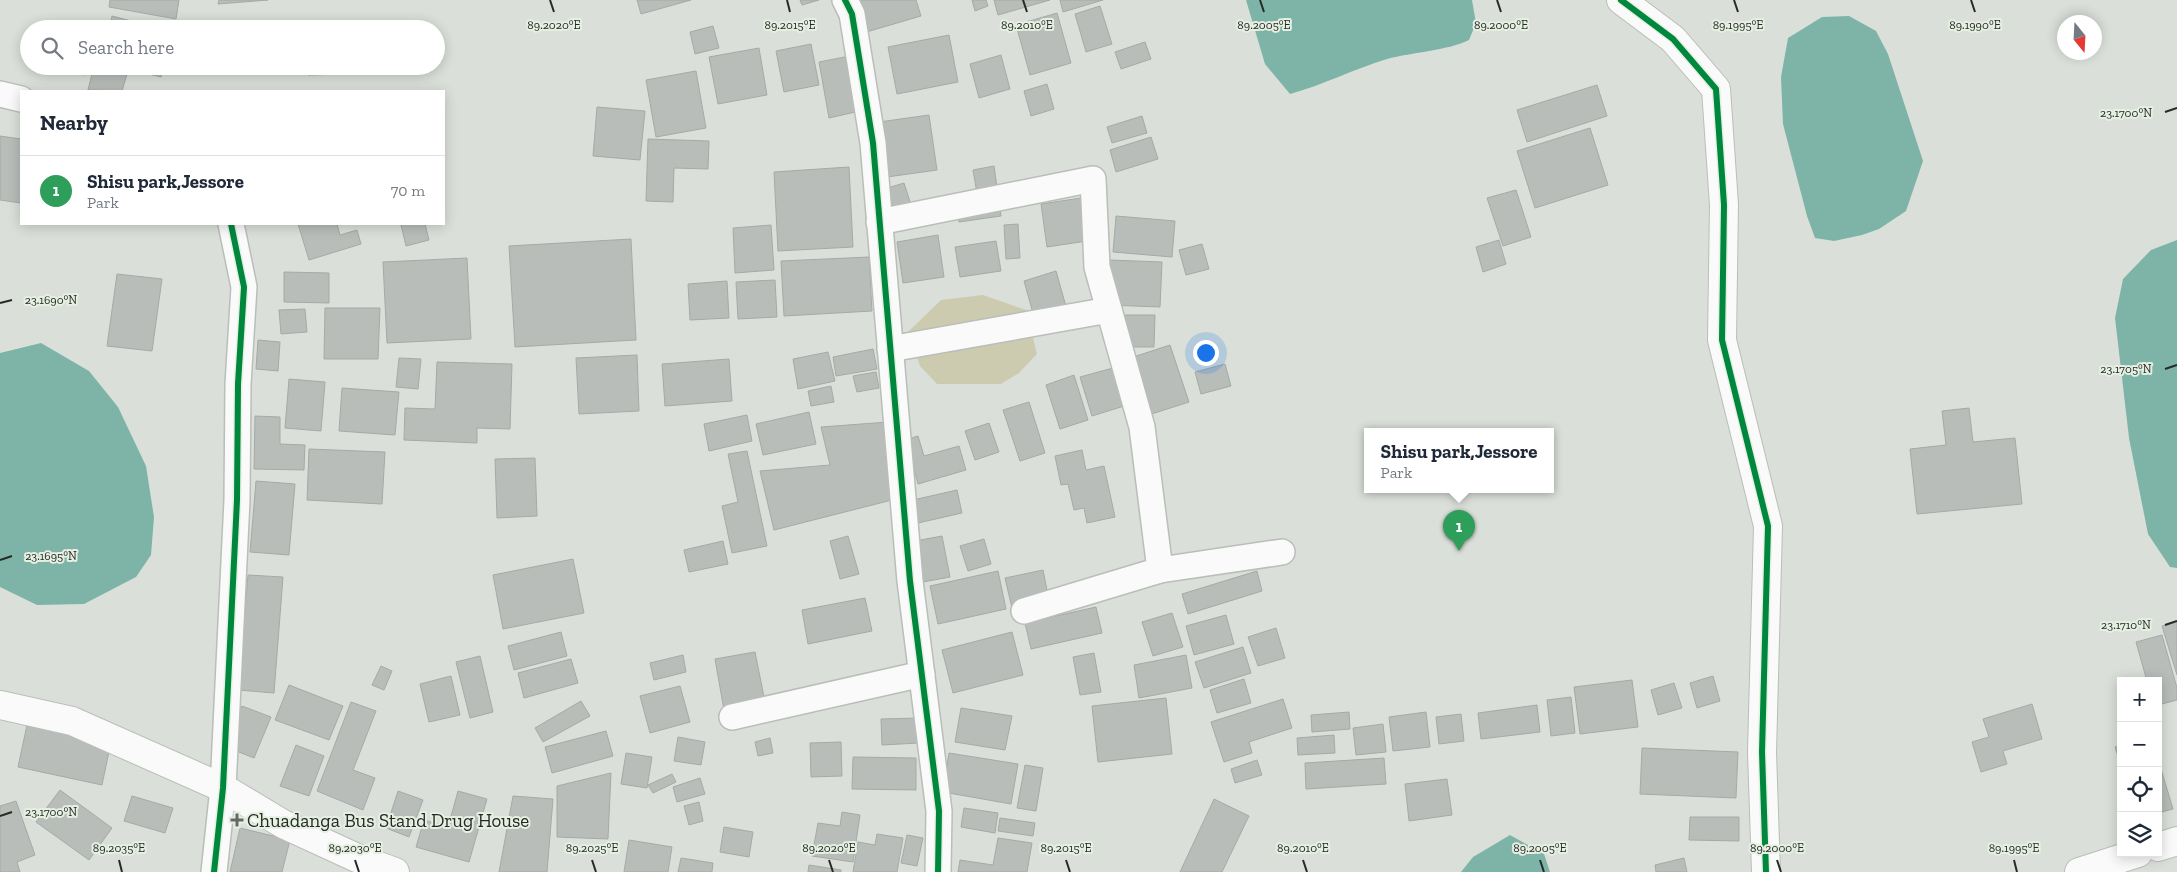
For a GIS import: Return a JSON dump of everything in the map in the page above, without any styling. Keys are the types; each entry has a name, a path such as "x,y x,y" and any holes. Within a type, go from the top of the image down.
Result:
{"main road":[{"path":"1621,0 1673,39 1716,89 1724,205 1722,340 1768,526 1762,752 1766,872"},
{"path":"0,705 72,721 223,788 283,824 357,858 395,872"},
{"path":"2162,846 2177,841"},
{"path":"2079,872 2126,857"}],"street":[{"path":"845,0 852,14 872,143 910,581 939,811 938,872"},
{"path":"0,94 20,99"},
{"path":"879,222 1093,180 1097,267 1142,427 1160,570"},
{"path":"214,872 223,788 237,500 238,384 244,287 231,225"},
{"path":"890,349 1110,310"},
{"path":"1024,611 1160,570 1282,552"},
{"path":"732,717 922,674"}],"green space":[{"path":"983,295 1026,310 1037,354 1019,373 1001,384 937,384 920,366 908,332 941,300"}],"water":[{"path":"1246,0 1472,0 1476,23 1469,40 1460,44 1387,59 1290,94 1265,64"},
{"path":"1849,16 1876,31 1888,54 1923,161 1906,211 1879,229 1834,241 1815,238 1807,216 1783,124 1781,77 1788,38 1822,17"},
{"path":"2177,240 2177,568 2170,567 2148,534 2129,438 2115,318 2123,279 2151,250"},
{"path":"41,343 89,371 118,407 146,466 154,517 151,555 136,577 84,604 37,605 0,587 0,353"},
{"path":"1510,835 1544,854 1550,872 1461,872 1473,857"}],"building":[{"path":"110,0 179,0 176,19 109,7"},
{"path":"219,0 268,0 218,4"},
{"path":"637,0 691,0 641,14"},
{"path":"800,0 819,0 802,5"},
{"path":"854,0 916,0 921,16 863,33"},
{"path":"972,0 986,0 988,6 975,11"},
{"path":"994,0 1050,0 998,15"},
{"path":"1060,0 1103,0 1063,12"},
{"path":"1100,6 1112,44 1086,52 1075,14"},
{"path":"1057,13 1071,63 1030,75 1016,25"},
{"path":"112,16 127,20 111,20"},
{"path":"713,26 719,48 695,54 690,32"},
{"path":"949,35 958,82 897,94 888,47"},
{"path":"1145,42 1151,59 1121,69 1115,52"},
{"path":"811,44 819,85 784,92 776,51"},
{"path":"759,48 767,95 718,104 709,57"},
{"path":"1001,55 1010,89 979,98 970,64"},
{"path":"850,56 860,111 829,118 819,62"},
{"path":"696,71 706,128 656,137 646,80"},
{"path":"92,75 127,75 122,90 88,90"},
{"path":"1047,84 1054,109 1031,116 1024,91"},
{"path":"1597,85 1607,116 1527,142 1517,110"},
{"path":"597,107 645,111 640,160 593,156"},
{"path":"929,115 937,170 887,177 879,122"},
{"path":"1142,116 1147,133 1112,143 1107,127"},
{"path":"1590,128 1608,185 1535,208 1517,151"},
{"path":"0,136 20,139 20,203 0,200"},
{"path":"1151,137 1158,159 1116,172 1110,150"},
{"path":"648,139 709,141 708,169 674,168 673,202 646,201"},
{"path":"994,166 1001,216 959,222 956,202 978,199 973,170"},
{"path":"849,167 853,247 778,251 774,172"},
{"path":"904,183 912,208 889,215 881,190"},
{"path":"1516,190 1531,237 1503,246 1487,198"},
{"path":"1081,198 1087,241 1047,247 1041,204"},
{"path":"1116,216 1175,221 1172,257 1113,252"},
{"path":"1018,224 1020,258 1006,259 1004,225"},
{"path":"298,225 337,225 340,235 357,230 361,244 309,260"},
{"path":"401,225 425,225 429,240 406,246"},
{"path":"771,225 774,270 735,273 733,228"},
{"path":"938,235 944,277 903,283 897,242"},
{"path":"631,239 636,340 515,347 509,246"},
{"path":"1499,240 1506,264 1483,272 1476,247"},
{"path":"996,241 1001,271 960,277 955,247"},
{"path":"1202,244 1209,269 1186,275 1179,250"},
{"path":"869,257 872,311 784,316 781,261"},
{"path":"467,258 471,339 387,343 383,262"},
{"path":"1110,260 1162,262 1160,307 1108,305"},
{"path":"1056,271 1067,310 1035,320 1024,281"},
{"path":"284,272 329,273 329,303 284,302"},
{"path":"117,274 162,279 152,351 107,346"},
{"path":"775,280 777,317 738,319 736,282"},
{"path":"727,281 729,318 690,320 688,284"},
{"path":"325,308 380,308 378,359 324,359"},
{"path":"305,309 307,332 281,334 279,310"},
{"path":"1114,315 1155,315 1154,347 1113,347"},
{"path":"258,340 280,342 278,371 256,369"},
{"path":"1170,345 1189,402 1136,419 1118,362"},
{"path":"873,349 877,369 836,376 833,357"},
{"path":"828,352 835,381 798,389 793,359"},
{"path":"637,355 639,411 579,414 576,358"},
{"path":"399,358 421,359 418,389 396,387"},
{"path":"729,359 732,401 665,406 662,364"},
{"path":"437,362 512,364 510,429 477,428 477,443 404,440 405,408 435,409"},
{"path":"1225,364 1231,386 1201,394 1195,372"},
{"path":"1113,368 1124,406 1092,416 1080,377"},
{"path":"876,372 879,388 857,392 853,376"},
{"path":"1074,375 1088,420 1060,429 1046,385"},
{"path":"289,379 325,382 321,431 285,428"},
{"path":"831,386 834,402 811,406 808,391"},
{"path":"342,388 399,392 395,435 339,431"},
{"path":"1029,402 1045,453 1020,461 1003,410"},
{"path":"1969,408 1973,442 2015,438 2022,504 1917,514 1910,449 1946,445 1942,411"},
{"path":"809,412 816,444 763,455 756,424"},
{"path":"747,415 752,441 709,451 704,424"},
{"path":"255,416 280,417 280,444 305,445 304,470 254,469"},
{"path":"888,422 896,499 774,530 760,471 830,465 821,427"},
{"path":"989,423 999,452 975,460 965,431"},
{"path":"918,436 924,456 959,446 966,470 918,484 906,440"},
{"path":"309,449 385,452 382,504 307,500"},
{"path":"1082,450 1086,470 1104,466 1115,517 1087,523 1084,508 1074,510 1068,484 1061,485 1055,456"},
{"path":"747,451 767,546 732,553 722,506 738,502 728,454"},
{"path":"535,458 537,516 497,518 495,459"},
{"path":"256,481 295,484 289,555 250,552"},
{"path":"957,490 962,513 918,523 913,500"},
{"path":"848,536 859,574 840,579 830,541"},
{"path":"942,536 950,577 923,582 915,541"},
{"path":"984,539 991,564 968,571 960,546"},
{"path":"723,541 728,564 689,572 684,550"},
{"path":"573,559 584,613 503,629 493,575"},
{"path":"1043,570 1049,600 1012,608 1005,578"},
{"path":"998,571 1006,609 938,624 930,586"},
{"path":"1257,571 1262,591 1188,614 1182,594"},
{"path":"248,575 283,577 274,693 238,690"},
{"path":"865,598 872,631 808,644 802,610"},
{"path":"1096,607 1102,633 1031,649 1025,623"},
{"path":"1172,613 1183,647 1153,656 1142,622"},
{"path":"1226,615 1234,644 1194,655 1186,626"},
{"path":"2177,621 2177,675 2162,626"},
{"path":"1276,628 1285,658 1258,666 1248,637"},
{"path":"561,632 567,656 514,670 508,646"},
{"path":"1012,632 1023,675 953,693 942,650"},
{"path":"2162,635 2177,688 2177,700 2162,704 2162,677 2146,677 2136,642"},
{"path":"1243,647 1251,673 1204,688 1195,662"},
{"path":"755,652 765,702 724,710 715,659"},
{"path":"1094,653 1101,692 1080,695 1073,657"},
{"path":"683,655 686,672 654,680 650,663"},
{"path":"1186,655 1192,688 1139,698 1134,665"},
{"path":"480,656 493,712 470,718 456,662"},
{"path":"571,659 578,683 524,698 518,673"},
{"path":"381,666 392,671 384,690 372,685"},
{"path":"451,676 460,715 429,722 420,684"},
{"path":"1713,676 1720,701 1697,708 1690,683"},
{"path":"1244,679 1251,703 1217,713 1210,690"},
{"path":"1632,680 1638,727 1580,734 1574,687"},
{"path":"1674,683 1682,708 1658,715 1651,690"},
{"path":"289,685 343,706 329,740 275,720"},
{"path":"680,686 690,722 650,733 640,696"},
{"path":"1571,697 1575,733 1551,736 1547,700"},
{"path":"1166,698 1172,754 1098,762 1092,706"},
{"path":"1283,699 1292,728 1249,742 1252,753 1224,762 1211,722"},
{"path":"581,701 590,716 543,742 535,728"},
{"path":"351,702 376,711 353,770 375,778 363,810 317,791"},
{"path":"2032,704 2042,739 2003,751 2007,764 1981,772 1972,742 1989,737 1983,719"},
{"path":"1537,705 1540,732 1481,739 1478,713"},
{"path":"242,706 271,717 254,758 226,747"},
{"path":"961,708 1012,716 1005,750 955,742"},
{"path":"1349,712 1350,729 1312,732 1311,715"},
{"path":"1426,712 1430,747 1393,751 1389,717"},
{"path":"1461,714 1464,741 1439,744 1436,717"},
{"path":"918,718 919,743 882,745 881,719"},
{"path":"1383,724 1386,752 1356,755 1353,728"},
{"path":"27,725 111,742 102,785 18,767"},
{"path":"606,731 613,756 552,773 545,747"},
{"path":"1334,735 1335,753 1298,755 1297,738"},
{"path":"678,737 705,742 701,765 674,761"},
{"path":"770,738 773,753 758,756 755,742"},
{"path":"841,742 842,776 811,777 810,743"},
{"path":"296,745 324,756 309,796 280,786"},
{"path":"1642,748 1738,752 1736,798 1640,794"},
{"path":"626,753 652,757 647,788 621,784"},
{"path":"949,753 1018,764 1011,804 943,792"},
{"path":"853,757 916,758 916,790 852,789"},
{"path":"1384,758 1386,784 1306,789 1305,763"},
{"path":"1257,760 1262,775 1235,783 1231,769"},
{"path":"1025,765 1043,768 1036,811 1017,808"},
{"path":"2162,772 2173,809 2162,812"},
{"path":"611,773 608,839 557,837 557,786"},
{"path":"672,774 676,782 653,793 648,785"},
{"path":"700,778 705,794 677,802 673,787"},
{"path":"1447,779 1452,815 1409,821 1405,784"},
{"path":"60,790 112,828 89,860 36,822"},
{"path":"398,791 423,800 409,837 386,828"},
{"path":"458,791 487,799 469,862 416,847 424,820 448,827"},
{"path":"132,796 173,808 165,833 124,821"},
{"path":"513,796 553,799 547,872 499,872"},
{"path":"1214,799 1249,816 1222,872 1180,872"},
{"path":"16,801 35,855 17,862 20,872 0,872 0,806"},
{"path":"699,802 703,821 689,825 684,806"},
{"path":"964,808 998,813 995,833 961,827"},
{"path":"842,812 860,815 853,862 812,856 818,823 840,826"},
{"path":"1690,817 1739,817 1739,841 1689,840"},
{"path":"1000,818 1035,823 1033,836 998,831"},
{"path":"724,827 753,832 749,857 720,852"},
{"path":"240,828 290,840 282,872 230,872"},
{"path":"877,834 903,838 897,872 853,872 858,842 875,845"},
{"path":"907,835 923,838 917,866 901,863"},
{"path":"998,838 1032,843 1027,872 958,872 960,860 993,865"},
{"path":"629,840 672,847 668,872 624,872"},
{"path":"681,858 713,863 712,872 678,872"},
{"path":"1684,858 1687,872 1656,872 1655,865"},
{"path":"809,865 841,870 841,872 808,872"}],"cycle path":[{"path":"845,0 852,14 873,143 910,581 939,811 938,872"},
{"path":"1621,0 1673,39 1716,89 1724,205 1722,340 1768,526 1762,752 1766,872"},
{"path":"214,872 223,788 237,500 238,384 244,287 231,225"}],"place":[{"name":"Shisu park,Jessore","path":"1459,551"},
{"name":"Chuadanga Bus Stand Drug House","path":"237,820"}]}
